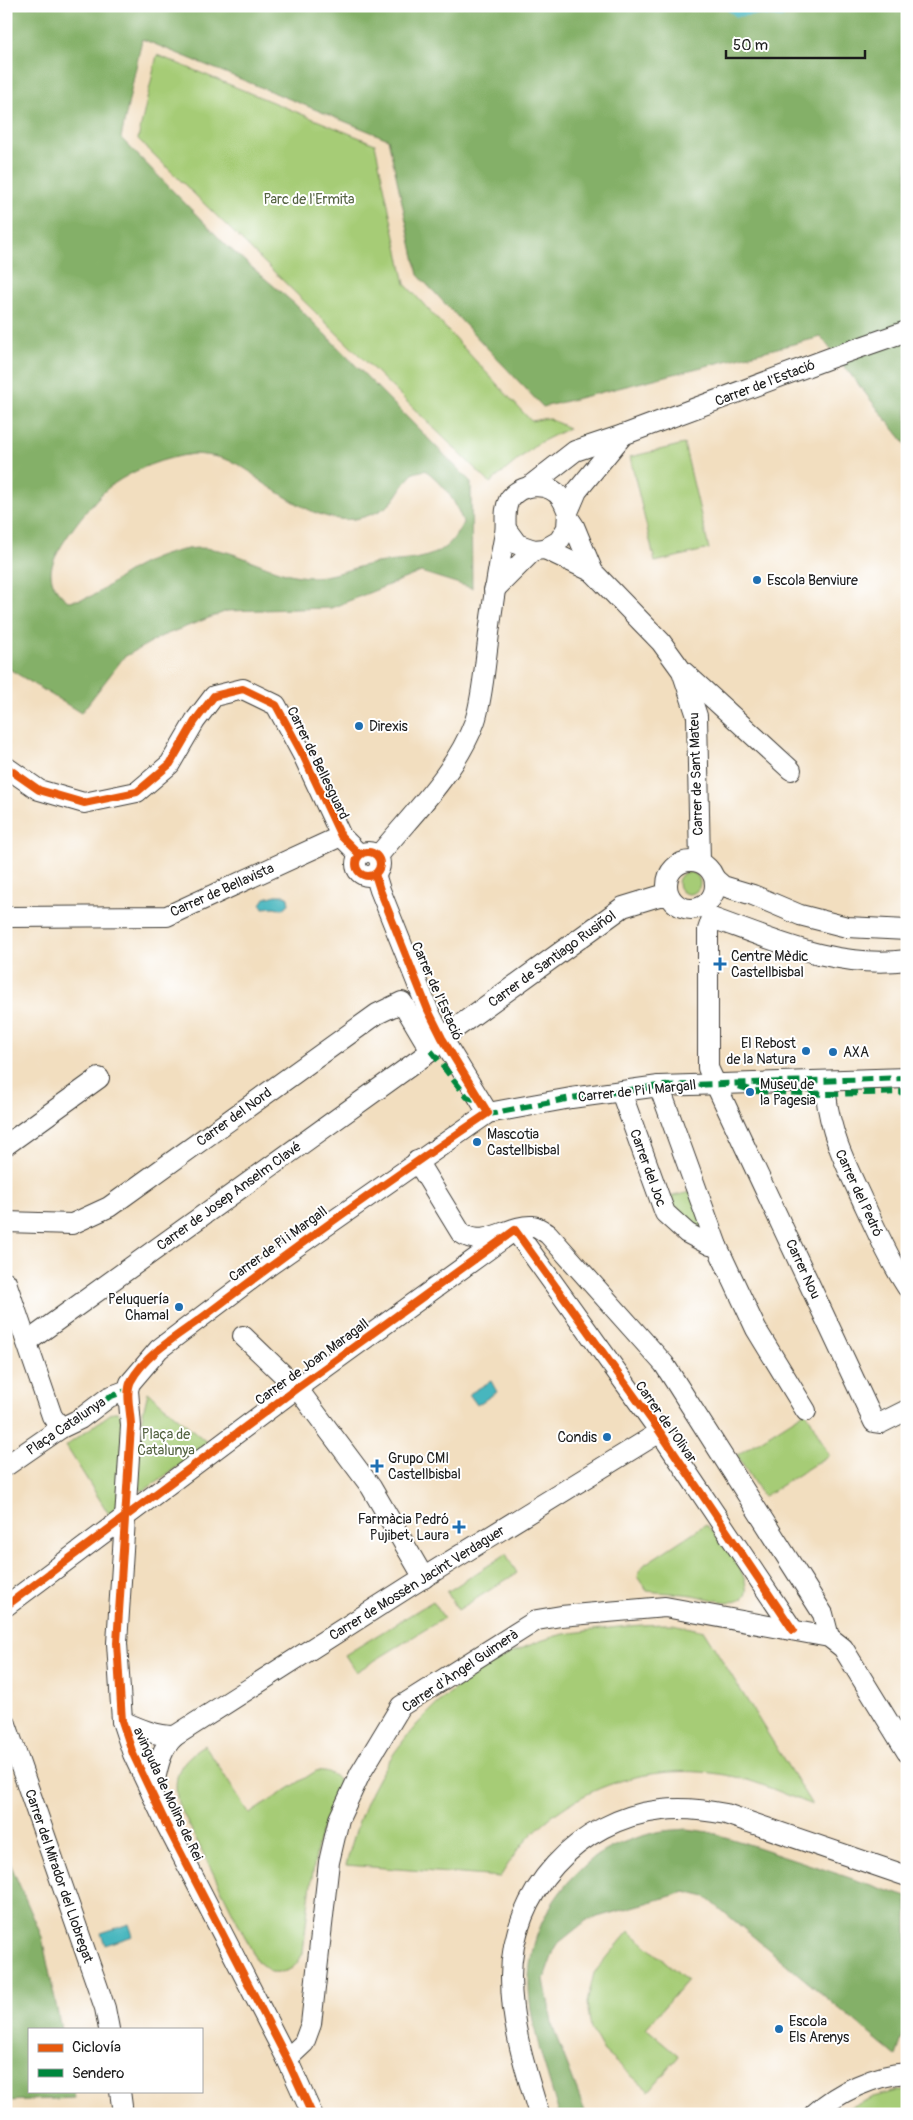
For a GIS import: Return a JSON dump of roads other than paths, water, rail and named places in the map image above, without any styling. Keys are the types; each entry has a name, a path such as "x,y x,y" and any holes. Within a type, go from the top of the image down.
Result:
{"street":[{"name":"Carrer de l'Estació","path":"488,1113 436,1045 428,1010 380,890 371,861 453,765 475,720 494,590 506,529 505,509 510,499 519,490 530,486 575,451 907,331"},
{"path":"494,590 539,550 559,541 567,528 568,514 577,491 623,435"},
{"path":"530,486 546,488 561,497 568,514"},
{"name":"Carrer de Sant Mateu","path":"568,514 593,572 661,642 682,671 697,716 700,862"},
{"path":"506,529 517,544 539,550"},
{"name":"Carrer de Sant Mateu","path":"539,550 593,572"},
{"path":"682,671 791,770"},
{"name":"Carrer de Bellesguard","path":"6,767 39,790 84,803 137,792 170,764 195,720 214,696 242,689 276,705 303,755 340,836 371,861"},
{"name":"Carrer de Bellavista","path":"6,917 167,916 340,836"},
{"path":"715,1084 708,1068 708,930 710,911 714,892 715,879 712,872 700,862 684,862 676,866 667,879 669,896 679,907 686,909 701,908 710,911 816,954 837,960 907,960"},
{"path":"715,879 724,886 753,894 800,914 846,927 907,930"},
{"name":"Carrer de Santiago Rusiñol","path":"436,1045 623,907 659,896 669,896"},
{"name":"Carrer del Nord","path":"6,1222 72,1224 109,1207 377,1014 402,1002 436,1045"},
{"name":"Carrer de Josep Anselm Clavé","path":"28,1342 436,1045"},
{"path":"6,1145 99,1078"},
{"name":"Carrer de Pi I Margall","path":"488,1113 571,1098 659,1086 907,1078"},
{"name":"Carrer Nou","path":"715,1084 874,1422 881,1423 907,1410"},
{"path":"659,1086 716,1246 756,1329 806,1412"},
{"name":"Carrer del Joc","path":"621,1092 665,1213 687,1234 716,1246"},
{"name":"Carrer del Pedró","path":"826,1094 828,1115 838,1149 892,1265 907,1287"},
{"name":"Carrer de Pi i Margall","path":"128,1390 136,1374 159,1349 270,1265 488,1113"},
{"name":"Carrer de l'Olivar","path":"417,1161 461,1233 468,1239 478,1240 525,1226 536,1226 548,1234 654,1352 677,1382 823,1614 829,1637"},
{"name":"Carrer de l'Olivar","path":"515,1230 800,1631"},
{"name":"Carrer de Joan Maragall","path":"126,1518 297,1388 515,1230"},
{"path":"6,1282 52,1416 61,1428"},
{"path":"243,1336 297,1388 371,1488 424,1578"},
{"name":"avinguda de Molins de Rei","path":"128,1390 131,1426 117,1643 122,1721 133,1754 152,1794 287,2058 312,2114"},
{"name":"Plaça Catalunya","path":"6,1466 61,1428 80,1419 110,1397 128,1390"},
{"name":"Carrer de Mossèn Jacint Verdaguer","path":"152,1794 160,1758 169,1742 176,1736 424,1578 660,1432"},
{"path":"6,1606 126,1518"},
{"path":"800,1631 813,1619 815,1602"},
{"name":"Carrer d'Àngel Guimerà","path":"287,2058 304,2043 310,2024 328,1862 339,1819 360,1774 401,1706 537,1620 561,1616 665,1607 829,1637"},
{"path":"829,1637 843,1648 907,1752"},
{"path":"122,1721 163,1736 176,1736"},
{"name":"Carrer del Mirador del Llobregat","path":"6,1724 105,2008 108,2028"},
{"path":"539,2114 525,2068 512,2006 511,1976 514,1943 520,1918 530,1898 545,1876 574,1847 590,1835 641,1814 680,1809 726,1814 857,1858 905,1866"},
{"path":"814,2114 843,2093 883,2077 907,2073"},
{"path":"120,2092 123,2114"}],"water":[{"path":"285,895 288,898 289,904 283,909 274,907 263,908 261,904 265,898"},
{"path":"491,1381 497,1392 477,1405 469,1394"},
{"path":"129,1924 133,1936 105,1945 101,1933"}],"waterway":[{"path":"726,6 737,14 757,12 781,15 790,6"}],"place":[{"name":"Escola Benviure","path":"757,580"},
{"name":"Direxis","path":"359,726"},
{"name":"Centre Mèdic Castellbisbal","path":"720,964"},
{"name":"El Rebost de la Natura","path":"806,1051"},
{"name":"AXA","path":"833,1052"},
{"name":"Museu de la Pagesia","path":"750,1092"},
{"name":"Mascotia Castellbisbal","path":"477,1142"},
{"name":"Peluquería Chamal","path":"179,1307"},
{"name":"Condis","path":"607,1437"},
{"name":"Grupo CMI Castellbisbal","path":"377,1466"},
{"name":"Farmàcia Pedró Pujibet, Laura","path":"459,1527"},
{"name":"Escola Els Arenys","path":"779,2029"}],"park label":[{"name":"Parc de l'Ermita","path":"309,199"},
{"name":"Plaça de Catalunya","path":"166,1442"}]}
